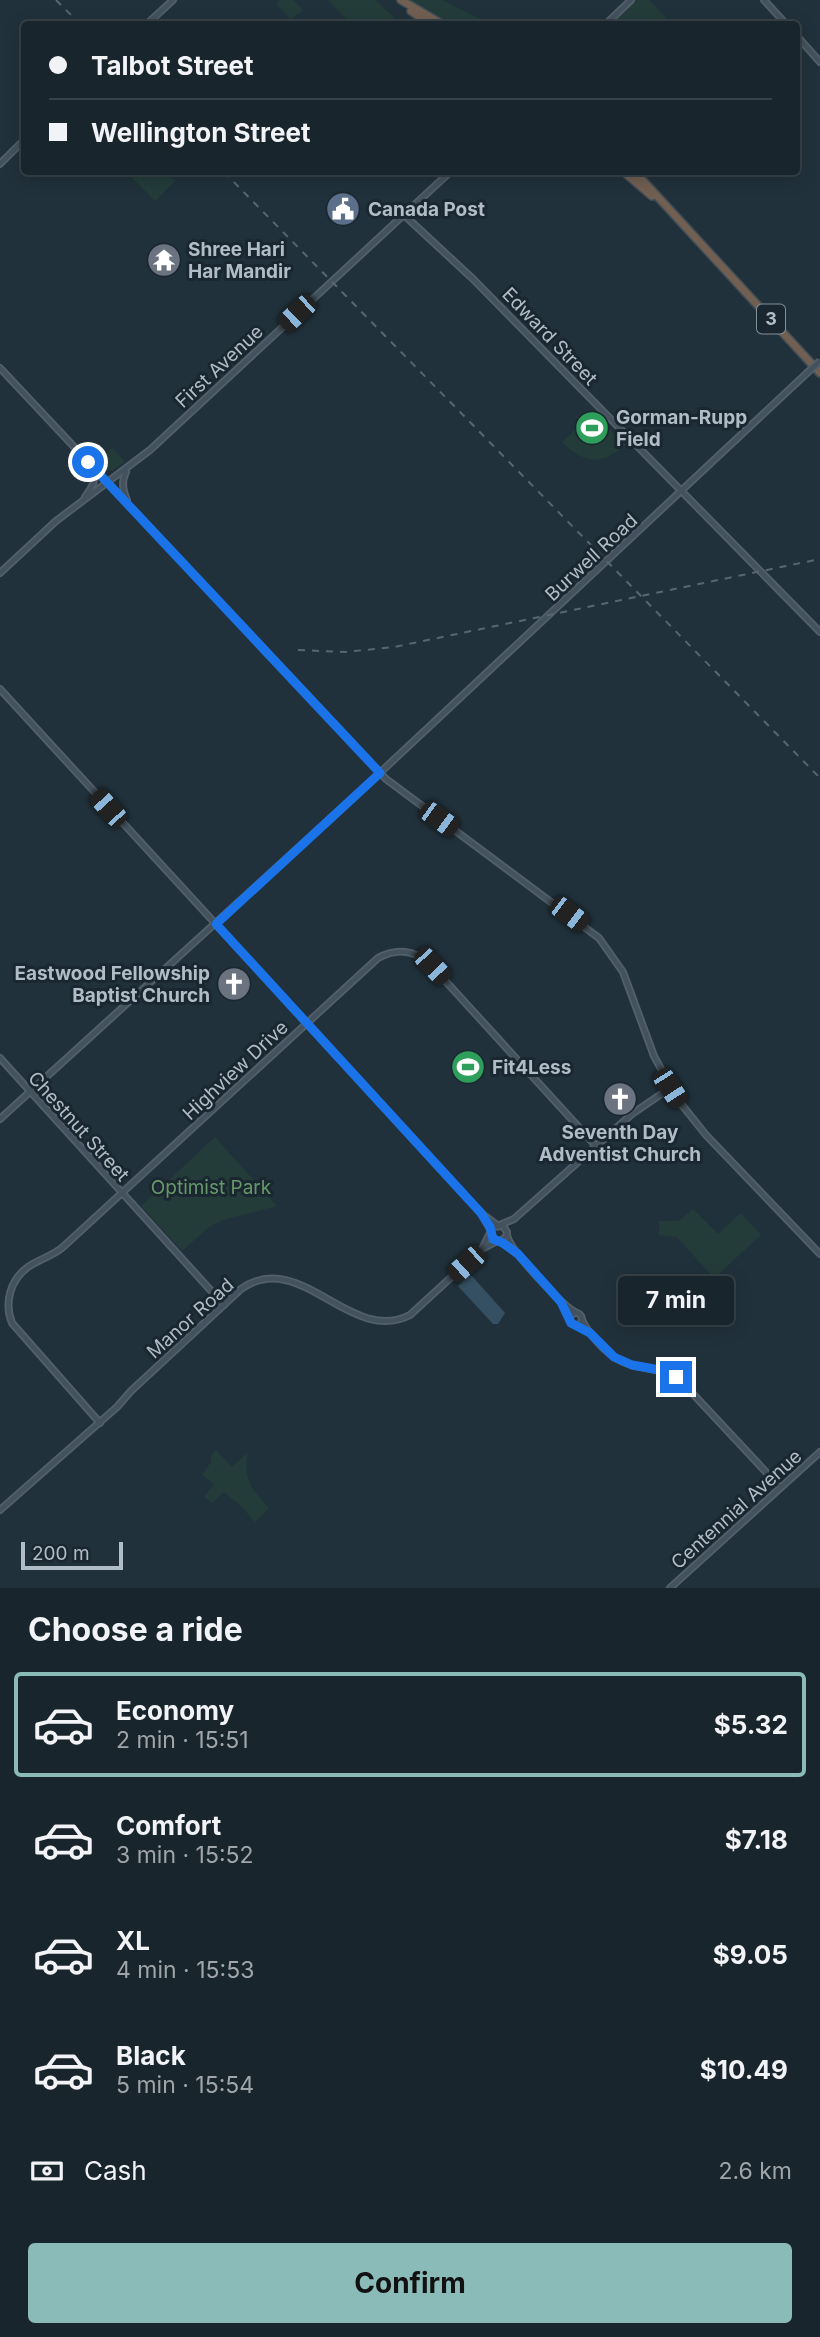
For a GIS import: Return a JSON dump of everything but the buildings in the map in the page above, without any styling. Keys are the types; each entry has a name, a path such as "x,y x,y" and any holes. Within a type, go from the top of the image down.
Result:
{"highway":[{"path":"399,0 425,21"},
{"path":"399,0 437,21"},
{"path":"627,175 722,265"},
{"name":"3","path":"640,175 820,373"}],"street":[{"path":"150,21 173,0"},
{"path":"609,21 631,0"},
{"path":"764,0 783,21"},
{"path":"800,40 820,62"},
{"path":"0,164 21,143"},
{"name":"First Avenue","path":"0,573 56,522 127,469 447,175"},
{"name":"Edward Street","path":"403,214 473,279 820,632"},
{"name":"Burwell Road","path":"0,1119 380,773 820,361"},
{"path":"0,368 380,773 589,929 616,960 634,995 654,1056 670,1088 706,1135 820,1254"},
{"path":"83,500 95,483 91,465"},
{"path":"127,469 122,479 129,504"},
{"path":"0,690 481,1213 498,1241 518,1254"},
{"name":"Highview Drive","path":"100,1423 16,1329 9,1317 11,1288 23,1271 61,1249 378,958 396,951 417,955 432,966 595,1145"},
{"name":"Chestnut Street","path":"0,1058 224,1305"},
{"path":"482,1249 499,1225 514,1219 595,1145 632,1114 670,1088"},
{"path":"481,1213 507,1233"},
{"path":"514,1219 507,1233 508,1241 561,1302 571,1323 590,1333"},
{"name":"Manor Road","path":"0,1510 100,1423 224,1305 253,1282 277,1278 294,1282 369,1319 398,1319 410,1315 482,1249 504,1239 507,1233"},
{"path":"561,1302 580,1314 590,1333 604,1349 619,1360 660,1370 680,1380 780,1488"},
{"path":"570,1317 575,1312"},
{"path":"577,1325 582,1320"},
{"name":"Centennial Avenue","path":"670,1588 820,1451"}],"green space":[{"path":"280,0 293,0 303,10 291,20 276,4"},
{"path":"328,0 375,0 395,18 392,21 348,21"},
{"path":"408,0 442,0 484,21 447,21"},
{"path":"636,0 649,0 669,21 618,21"},
{"path":"129,175 169,175 175,181 155,201"},
{"name":"Gorman-Rupp Field","path":"591,414 626,445 617,452 593,460 578,455 562,442"},
{"path":"112,448 125,462 111,471 106,470 98,461"},
{"name":"Optimist Park","path":"215,1137 277,1206 223,1220 209,1227 182,1251 141,1206"},
{"path":"693,1209 718,1234 741,1213 761,1235 714,1278 677,1237 659,1235 659,1221 679,1221"},
{"path":"216,1450 232,1467 247,1453 250,1484 269,1508 255,1522 224,1492 212,1503 204,1497 214,1484 202,1475"}],"water":[{"path":"469,1275 505,1313 498,1324 493,1324 458,1286"}],"railway":[{"path":"56,0 77,21"},
{"path":"227,175 820,778"},
{"path":"298,650 345,652 394,647 820,559"}],"place":[{"name":"Canada Post","path":"343,209"},
{"name":"Shree Hari Har Mandir","path":"164,260"},
{"name":"Gorman-Rupp Field","path":"592,428"},
{"name":"Eastwood Fellowship Baptist Church","path":"234,984"},
{"name":"Fit4Less","path":"468,1067"},
{"name":"Seventh Day Adventist Church","path":"620,1099"}],"route":[{"path":"88,462 380,773 216,924 481,1213 490,1227 491,1237 518,1254 561,1302 571,1323 590,1333 604,1349 619,1360 660,1370 676,1377"}]}
